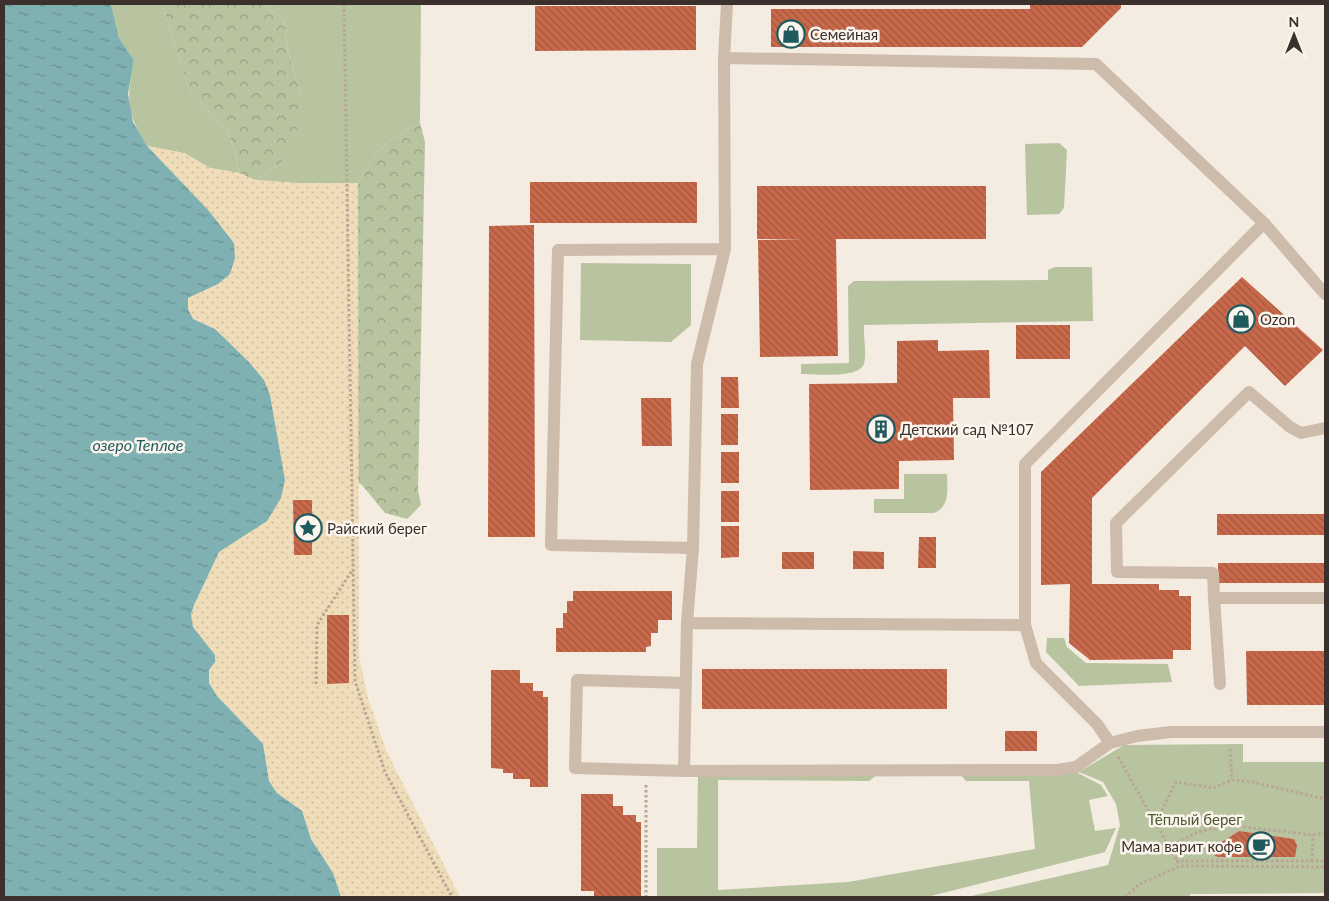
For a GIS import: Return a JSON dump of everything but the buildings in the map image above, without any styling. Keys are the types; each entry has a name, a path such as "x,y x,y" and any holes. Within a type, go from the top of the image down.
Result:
{"street":[{"path":"684,771 687,623 693,548 697,364 725,249 724,58 727,4"},
{"path":"724,58 1096,64 1264,223 1325,294"},
{"path":"1110,744 1097,724 1036,663 1025,625 1026,464 1264,223"},
{"path":"693,548 551,545 558,250 725,249"},
{"path":"1220,684 1213,573 1117,572 1116,523 1249,392 1290,427 1301,433 1325,428"},
{"path":"1214,598 1325,598"},
{"path":"687,623 1025,625"},
{"path":"686,683 577,680 575,768 684,771 1057,770 1076,767 1110,744 1137,736 1170,732 1325,732"}],"path":[{"path":"344,4 356,681 384,772 452,897"},
{"path":"316,684 317,625 353,568"},
{"path":"1110,744 1180,866"},
{"path":"1230,756 1232,780"},
{"path":"646,770 646,897"},
{"path":"1155,824 1176,782 1214,788 1232,780 1252,782 1325,799"},
{"path":"1168,848 1198,832 1228,825 1313,835 1325,834"},
{"path":"1312,861 1313,835"},
{"path":"1176,861 1325,861"},
{"path":"1125,897 1140,884 1180,866 1325,867"}],"green space":[{"path":"111,4 162,4 189,90 227,130 235,151 239,173 210,168 184,153 147,146 131,114 129,95 134,60 119,38"},
{"path":"162,4 263,4 284,20 287,47 302,98 297,129 288,158 255,180 239,173 235,151 227,130 189,90"},
{"path":"263,4 421,4 420,123 398,135 383,147 358,183 295,183 255,180 288,158 302,98 287,47 284,20"},
{"path":"420,123 425,142 418,490 421,505 407,519 385,513 362,485 357,482 358,183 383,147 398,135"},
{"path":"1059,143 1067,150 1064,208 1059,214 1027,215 1025,144"},
{"path":"581,263 691,264 691,325 671,342 580,340"},
{"path":"1055,267 1092,267 1093,321 864,325 865,360 860,369 836,375 801,374 801,364 849,363 848,286 854,281 1048,280 1048,270"},
{"path":"904,474 947,474 946,502 934,513 874,513 874,499 904,499"},
{"path":"1047,638 1064,638 1067,647 1086,663 1168,664 1172,682 1079,686 1046,652"},
{"name":"Тёплый берег","path":"1243,744 1243,762 1325,762 1325,893 1191,894 1188,897 967,897 1108,865 1120,825 1116,804 1103,782 1079,772 1124,745"},
{"path":"1078,773 1101,785 1108,796 1089,800 1095,831 1116,828 1105,852 927,897 657,897 657,848 697,848 698,774 878,774 869,781 718,780 718,890 848,882 1035,849 1029,781 966,781 960,774"}],"sand":[{"name":"Райский берег","path":"147,146 184,153 210,168 239,173 255,180 295,183 358,183 359,657 368,698 386,750 460,897 341,897 333,873 311,839 302,811 277,793 269,781 263,744 217,696 209,683 209,670 215,662 215,655 193,627 191,615 194,605 219,552 281,498 285,480 270,395 264,380 249,362 215,329 193,319 188,309 188,298 218,284 234,243 209,211"}],"water":[{"name":"озеро Теплое","path":"4,4 111,4 119,38 134,60 128,94 133,122 147,146 209,211 234,243 235,258 230,274 218,284 188,298 188,309 193,319 215,329 249,362 264,380 270,395 285,480 281,498 267,521 219,552 191,615 193,627 215,655 215,662 209,670 209,683 217,696 263,744 269,781 277,793 302,811 311,839 333,873 341,897 4,897"}],"place":[{"name":"Семейная","path":"791,34"},
{"name":"Ozon","path":"1241,319"},
{"name":"Детский сад №107","path":"881,429"},
{"name":"Райский берег","path":"308,528"},
{"name":"Мама варит кофе","path":"1261,846"}]}
